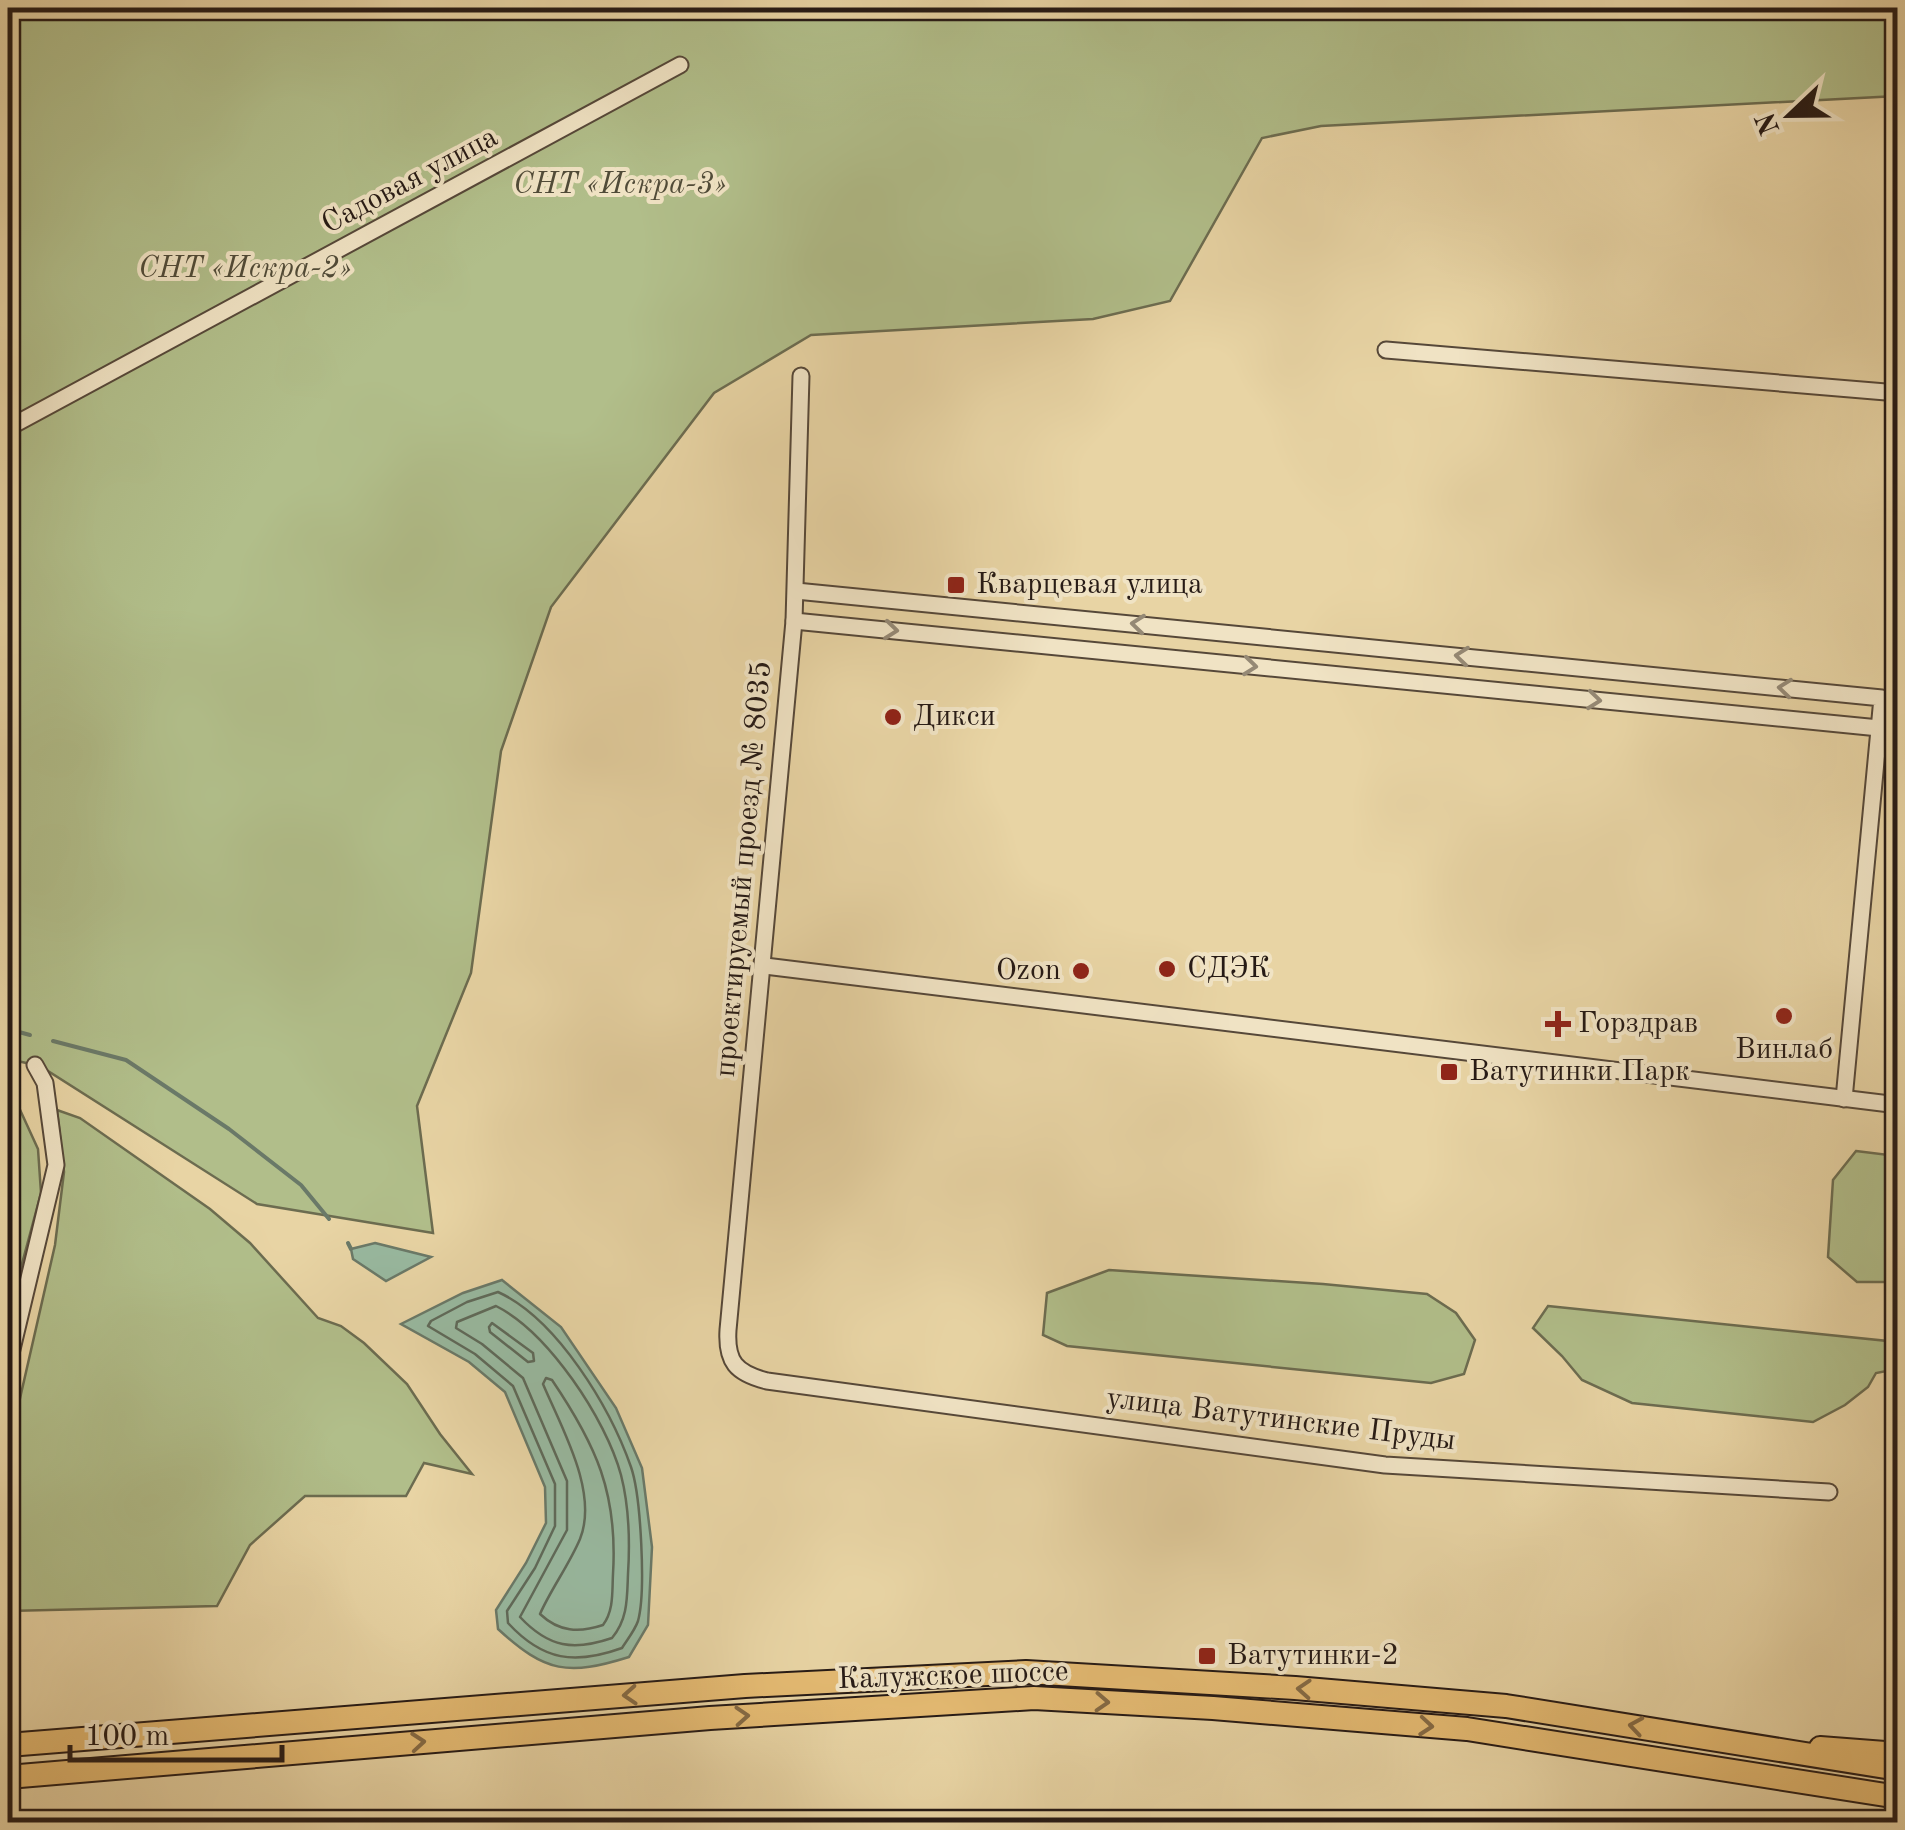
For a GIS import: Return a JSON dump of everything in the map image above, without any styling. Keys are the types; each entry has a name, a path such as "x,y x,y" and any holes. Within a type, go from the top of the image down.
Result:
{"highway":[{"name":"Калужское шоссе","path":"8,1746 68,1738 746,1686 1026,1672 1506,1706 1898,1769"},
{"name":"Калужское шоссе","path":"8,1777 710,1718 1034,1698 1467,1729 1898,1798"}],"main road":[{"path":"8,1736 68,1738"},
{"path":"1732,1741 1898,1753"}],"street":[{"name":"Садовая улица","path":"8,428 680,66"},
{"path":"1386,350 1898,393"},
{"name":"проектируемый проезд № 8035","path":"734,1364 727,1349 728,1330 794,621 800,376"},
{"path":"796,591 1882,698 1844,1099"},
{"path":"794,621 1880,728"},
{"path":"764,966 1898,1106"},
{"path":"8,1366 56,1166 46,1083 36,1065"},
{"name":"улица Ватутинские Пруды","path":"734,1364 748,1376 767,1381 1384,1464 1829,1492"}],"green space":[{"path":"8,8 1897,8 1897,96 1321,126 1262,138 1170,301 1093,319 811,335 714,393 551,607 501,751 471,973 417,1106 433,1233 257,1204 40,1066 8,1059"},
{"path":"8,1072 16,1074 16,1101 38,1149 41,1193 8,1316"},
{"path":"57,1110 80,1118 210,1209 250,1243 318,1318 341,1326 364,1343 407,1384 472,1474 424,1463 406,1496 305,1496 250,1545 217,1606 8,1611 8,1451 55,1245 64,1172"},
{"path":"1856,1151 1897,1156 1897,1282 1857,1282 1828,1257 1833,1180"},
{"path":"1109,1270 1427,1294 1456,1313 1475,1340 1464,1374 1431,1383 1067,1346 1043,1335 1047,1293"},
{"path":"1548,1306 1897,1342 1897,1369 1876,1373 1868,1387 1845,1405 1813,1422 1632,1403 1582,1380 1533,1328"}],"water":[{"path":"375,1243 431,1257 386,1281 353,1259 351,1249"},
{"path":"502,1280 561,1327 616,1408 642,1468 652,1547 648,1625 629,1657 590,1667 559,1667 530,1655 498,1629 496,1610 546,1523 545,1487 505,1392 469,1362 401,1324 463,1293"}],"waterway":[{"path":"8,1029 30,1035"},
{"path":"53,1041 126,1060 229,1129 301,1185 329,1219"},
{"path":"348,1243 351,1249"}],"place":[{"name":"Кварцевая улица","path":"956,585"},
{"name":"Дикси","path":"893,717"},
{"name":"СДЭК","path":"1167,969"},
{"name":"Ozon","path":"1081,971"},
{"name":"Винлаб","path":"1784,1016"},
{"name":"Горздрав","path":"1558,1024"},
{"name":"Ватутинки Парк","path":"1449,1072"},
{"name":"Ватутинки-2","path":"1207,1656"}],"park label":[{"name":"СНТ «Искра-3»","path":"620,185"},
{"name":"СНТ «Искра-2»","path":"245,269"}]}
